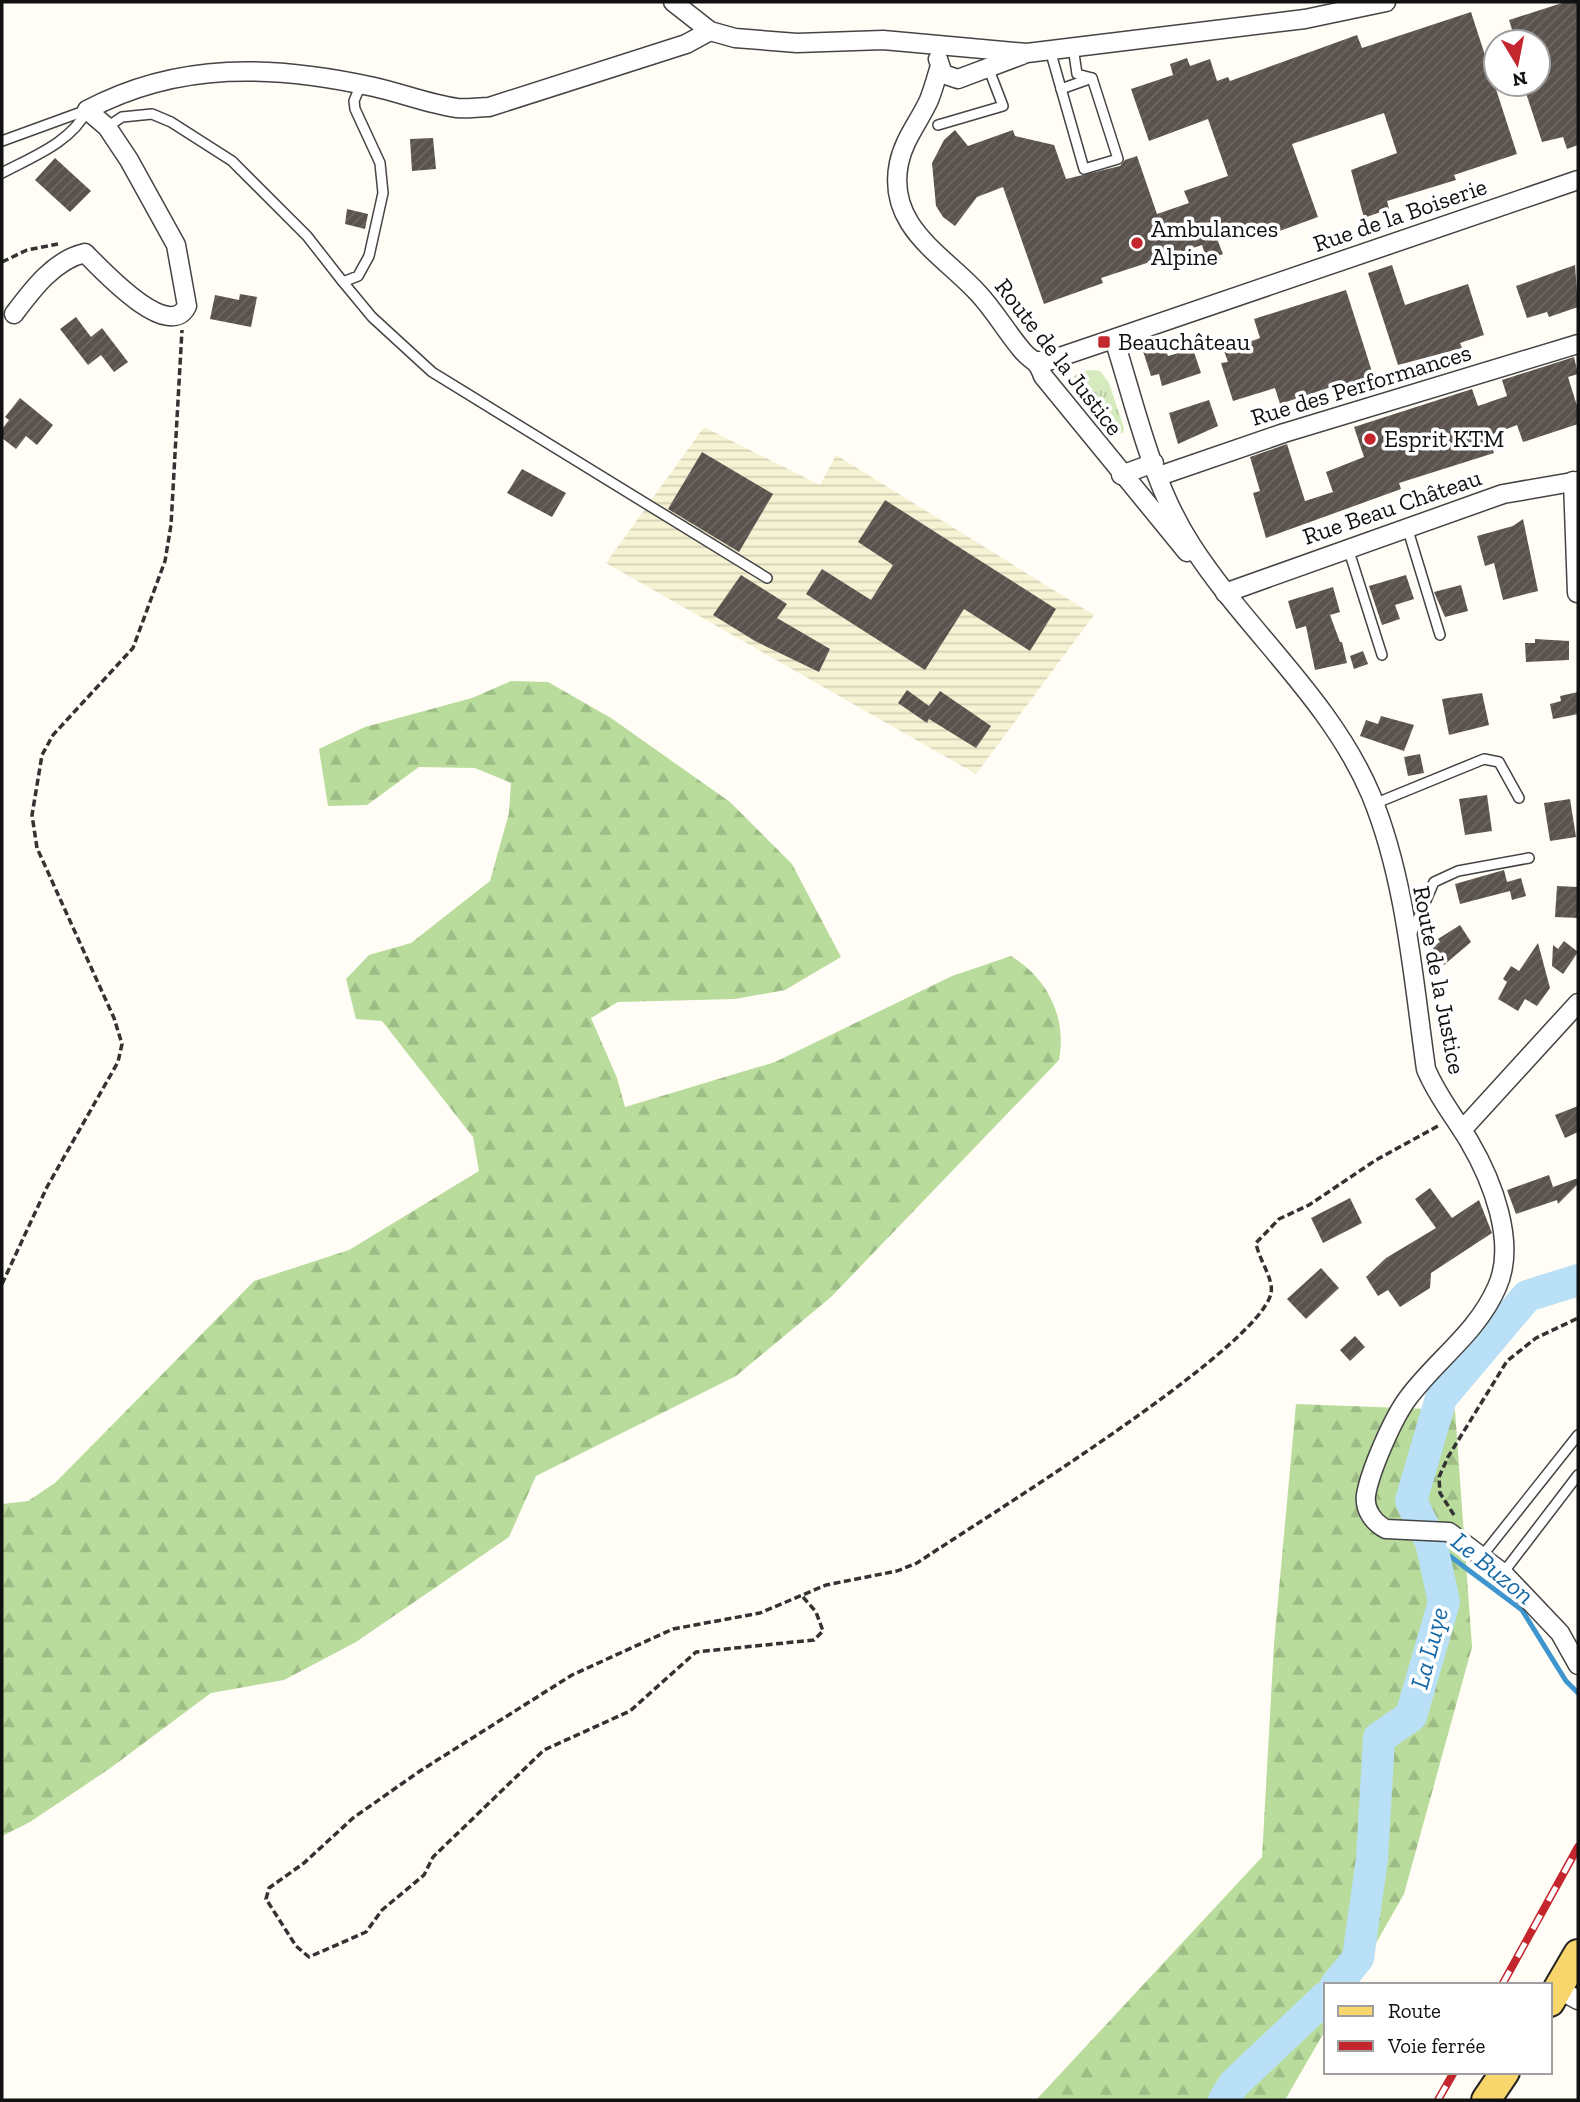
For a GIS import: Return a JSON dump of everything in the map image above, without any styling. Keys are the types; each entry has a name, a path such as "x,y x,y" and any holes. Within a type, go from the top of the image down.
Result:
{"main road":[{"path":"1562,1997 1578,1954"},
{"path":"1486,2100 1503,2074"},
{"path":"1504,2100 1517,2074"}],"street":[{"path":"673,2 710,31 763,41 909,43 1027,53"},
{"path":"909,43 921,47 949,72 988,67 1027,53 1305,19 1386,2"},
{"path":"14,314 45,276 74,255 85,253 116,284 159,315 172,319 183,314 187,306 176,245 129,160 107,127 87,110 115,95 168,79 231,70 289,72 361,84 457,108 489,107 686,44 710,31"},
{"path":"949,72 971,58 955,46"},
{"name":"Route de la Justice","path":"955,46 941,53 949,72 912,127 899,164 900,202 905,219 925,245 989,304 1021,349 1037,361 1043,376 1121,475 1168,532 1225,593 1348,748 1374,804 1393,865 1426,1069 1436,1094 1456,1123 1489,1182 1502,1229 1504,1264 1498,1285 1486,1310 1468,1335 1407,1399 1381,1454 1366,1497 1368,1507 1377,1525 1403,1530 1449,1532 1482,1556 1503,1573 1560,1633 1578,1665"},
{"name":"Rue de la Boiserie","path":"1037,361 1048,361 1114,339 1578,180"},
{"name":"Route de la Justice","path":"1114,339 1156,470 1179,524 1225,593"},
{"name":"Rue des Performances","path":"1121,475 1156,470 1578,344"},
{"path":"1576,481 1577,593"},
{"name":"Rue Beau Château","path":"1225,593 1503,494 1576,481"},
{"path":"1456,1123 1578,1003"}],"lane":[{"path":"1073,47 1077,74 1092,78"},
{"path":"1050,50 1084,169 1118,159 1092,78"},
{"path":"938,125 1003,106 988,67"},
{"path":"1061,89 1092,78"},
{"path":"343,282 358,276 369,256 383,193 380,163 355,110 354,101 361,84"},
{"path":"2,141 87,110"},
{"path":"2,173 80,125 87,110"},
{"path":"107,127 122,117 152,114 171,122 232,161 307,236 372,317 432,372 767,578"},
{"path":"1407,527 1440,635"},
{"path":"1348,548 1382,655"},
{"path":"1374,804 1484,759 1499,762 1519,798"},
{"path":"1407,945 1434,882 1458,871 1529,858"},
{"path":"1482,1556 1578,1435"},
{"path":"1503,1573 1578,1475"}],"path":[{"path":"2,262 27,250 63,242 74,244 85,253"},
{"path":"2,1284 47,1187 118,1062 122,1044 114,1018 37,848 32,815 42,755 53,735 133,648 165,561 171,525 183,314"},
{"path":"803,1597 816,1612 823,1631 814,1640 696,1652 630,1711 544,1750 433,1857 424,1875 382,1910 366,1932 309,1957 296,1946 266,1899 269,1888 304,1863 353,1818 420,1770 572,1675 673,1629 760,1613 827,1585 897,1571 917,1563 1146,1411 1254,1322 1271,1294 1271,1279 1259,1260 1256,1243 1279,1219 1309,1205 1329,1189 1456,1123"},
{"path":"1460,1520 1440,1493 1439,1477 1448,1457 1507,1361 1536,1338 1578,1318"}],"shaded area":[{"path":"704,427 820,485 836,455 1094,615 976,774 606,563"}],"green space":[{"path":"1100,371 1109,383 1124,428 1123,433 1107,433 1069,383 1078,372"},
{"path":"511,681 548,682 611,718 730,802 792,864 841,957 785,990 735,999 618,1002 591,1018 617,1078 625,1107 775,1062 952,976 1011,956 1035,976 1052,1000 1060,1029 1059,1060 831,1297 736,1376 536,1476 509,1537 356,1642 284,1680 211,1693 109,1769 30,1822 2,1836 2,1504 28,1501 55,1483 254,1281 349,1250 479,1171 473,1137 382,1021 356,1019 346,979 369,955 411,943 490,881 509,813 511,783 475,768 419,767 367,805 328,806 319,749 365,727 472,698"},
{"path":"1296,1404 1455,1410 1472,1647 1404,1894 1353,1983 1324,1983 1324,2032 1285,2100 1036,2100 1262,1857 1274,1644"}],"building":[{"path":"1565,2 1578,2 1578,145 1567,149 1563,137 1542,142 1528,98 1552,98 1552,28 1512,28 1509,20"},
{"path":"1471,12 1482,46 1482,98 1499,98 1517,154 1454,175 1456,180 1387,201 1389,209 1364,218 1351,170 1397,153 1384,113 1292,144 1318,217 1263,237 1259,224 1217,239 1223,254 1207,260 1202,245 1101,278 1103,283 1044,304 1003,187 977,197 955,226 943,217 936,206 932,163 944,140 955,130 968,146 1013,130 1015,136 1054,145 1066,179 1120,166 1125,160 1137,156 1157,214 1189,203 1184,191 1228,176 1208,119 1149,141 1131,89 1173,75 1170,64 1187,58 1190,66 1210,59 1217,81 1228,77 1230,81 1357,35 1362,48"},
{"path":"433,138 436,169 412,171 410,139"},
{"path":"55,158 91,191 70,212 35,180"},
{"path":"347,209 368,214 365,229 345,224"},
{"path":"1392,265 1405,305 1468,284 1484,335 1460,343 1462,348 1398,365 1368,273"},
{"path":"1575,265 1578,307 1549,317 1547,312 1527,318 1516,286"},
{"path":"1346,290 1374,378 1332,391 1331,387 1280,404 1275,388 1233,401 1221,363 1228,362 1224,351 1260,338 1254,319"},
{"path":"240,294 257,297 251,327 210,319 215,295 239,300"},
{"path":"76,317 91,337 102,328 128,362 114,372 101,355 88,365 60,329"},
{"path":"1164,344 1168,356 1193,349 1201,373 1162,386 1159,374 1151,376 1143,351"},
{"path":"1574,357 1578,374 1568,377 1578,409 1578,424 1523,442 1517,425 1488,436 1494,453 1399,483 1401,489 1266,538 1253,493 1260,491 1250,457 1287,444 1305,501 1333,492 1326,472 1364,457 1354,427 1472,389 1478,406 1507,396 1502,380"},
{"path":"20,398 53,425 37,445 26,436 16,449 2,438 2,429 9,420 5,417"},
{"path":"1209,400 1218,426 1178,444 1169,413"},
{"path":"702,452 773,494 739,552 668,509"},
{"path":"522,469 566,493 552,517 507,493"},
{"path":"885,500 1056,609 1030,651 964,609 925,670 806,594 822,569 871,600 893,565 858,542"},
{"path":"1523,519 1538,591 1503,600 1494,563 1485,566 1477,536 1513,526"},
{"path":"741,575 787,604 777,618 830,649 819,672 755,641 713,615"},
{"path":"1406,575 1414,599 1395,605 1400,619 1382,625 1369,586"},
{"path":"1461,585 1468,611 1445,617 1434,592"},
{"path":"1333,587 1340,612 1330,615 1342,642 1347,663 1315,670 1306,626 1296,629 1288,601"},
{"path":"1535,639 1569,641 1569,660 1526,662 1525,643 1535,643"},
{"path":"1363,651 1368,664 1354,669 1350,656"},
{"path":"907,690 929,706 940,691 991,726 976,748 929,719 927,723 898,703"},
{"path":"1578,692 1578,714 1553,719 1550,704 1561,701 1560,696"},
{"path":"1482,693 1489,725 1449,735 1442,699"},
{"path":"1381,716 1414,725 1404,751 1360,736 1366,720 1378,724"},
{"path":"1420,754 1424,773 1408,776 1404,757"},
{"path":"1487,795 1492,831 1465,835 1459,799"},
{"path":"1570,799 1576,837 1550,841 1544,803"},
{"path":"1504,870 1507,882 1521,878 1526,896 1512,900 1510,891 1460,904 1455,884"},
{"path":"1557,886 1578,887 1578,918 1555,917"},
{"path":"1460,925 1471,942 1444,965 1432,947 1440,942 1438,939"},
{"path":"1564,941 1578,952 1563,974 1552,966 1553,945 1558,949"},
{"path":"1538,943 1550,988 1537,1006 1525,999 1518,1011 1498,999 1507,982 1503,979 1511,966 1519,971"},
{"path":"1578,1106 1578,1132 1565,1138 1555,1115"},
{"path":"1549,1175 1553,1187 1578,1178 1578,1184 1558,1204 1557,1200 1516,1214 1507,1190"},
{"path":"1430,1188 1452,1218 1479,1200 1492,1233 1431,1273 1430,1288 1400,1307 1388,1290 1378,1296 1366,1277 1386,1258 1436,1228 1415,1199"},
{"path":"1350,1198 1362,1223 1323,1243 1311,1218"},
{"path":"1321,1268 1339,1288 1306,1319 1287,1299"},
{"path":"1355,1336 1365,1347 1350,1361 1340,1350"}],"waterway":[{"name":"La Luye","path":"1338,1983 1358,1958 1372,1859 1379,1738 1411,1716 1444,1602 1431,1542 1411,1501 1441,1398 1527,1296 1578,1280"},
{"name":"Le Buzon","path":"1431,1542 1522,1610 1566,1681 1578,1693"},
{"name":"La Luye","path":"1224,2100 1234,2084 1324,1999"}],"railway":[{"path":"1503,1983 1578,1847"},
{"path":"1438,2100 1453,2074"}],"place":[{"name":"Ambulances Alpine","path":"1137,243"},
{"name":"Beauchâteau","path":"1104,342"},
{"name":"Esprit KTM","path":"1370,439"}]}
